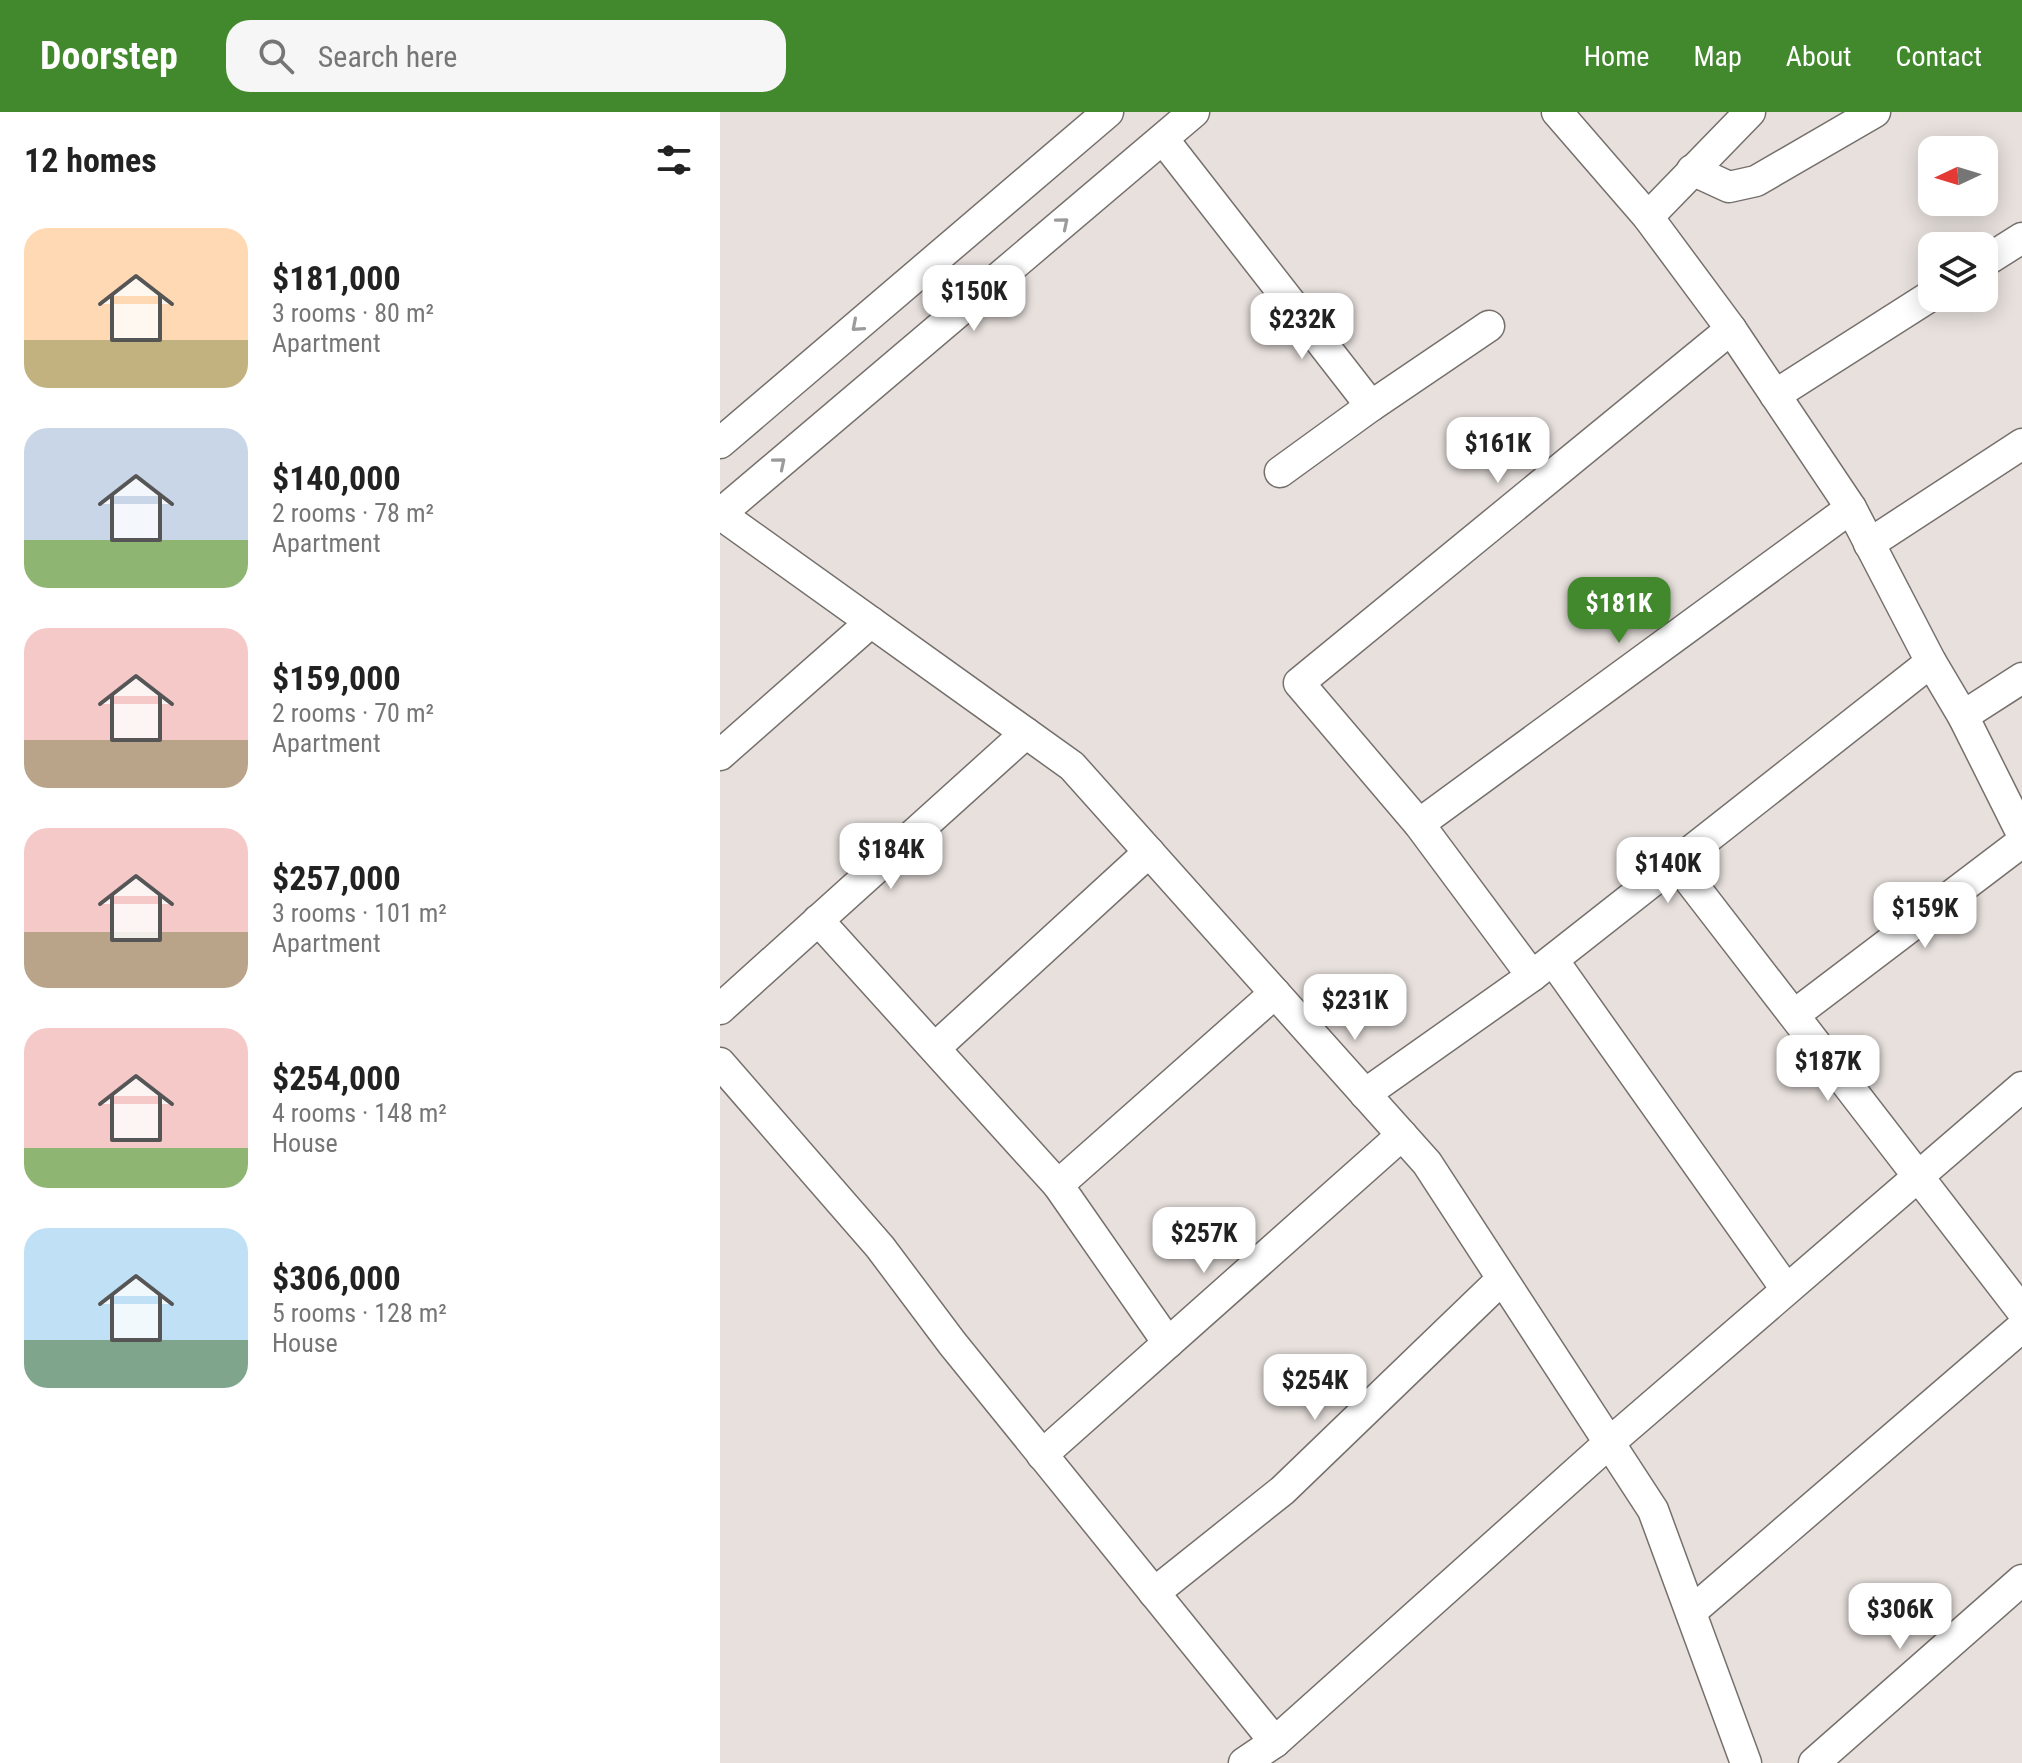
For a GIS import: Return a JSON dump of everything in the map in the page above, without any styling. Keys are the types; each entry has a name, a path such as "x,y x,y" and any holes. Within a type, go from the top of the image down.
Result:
{"street":[{"path":"720,443 1108,112"},
{"path":"1194,112 720,514 1072,766 1427,1163 1653,1510 1746,1763"},
{"path":"1557,112 1648,217 1731,329 1851,508 1931,662 1963,716 2022,834"},
{"path":"1648,217 1750,112"},
{"path":"1692,170 1729,187 1756,181 1875,112"},
{"path":"1163,139 1371,406"},
{"path":"1998,253 2022,238"},
{"path":"1775,395 1918,304"},
{"path":"1280,472 1489,326"},
{"path":"1731,329 1299,683 1542,968 1786,1289"},
{"path":"1869,544 2022,444"},
{"path":"1419,824 1851,508"},
{"path":"720,755 871,622"},
{"path":"1365,1094 1542,968 1931,662"},
{"path":"1963,716 2022,678"},
{"path":"720,1009 1026,733"},
{"path":"1794,1015 2022,842"},
{"path":"935,1048 1149,852"},
{"path":"1677,864 2022,1311"},
{"path":"818,920 1058,1185 1168,1343"},
{"path":"1058,1185 1275,993"},
{"path":"720,1063 880,1247 952,1343 1275,1742"},
{"path":"1244,1763 1275,1742 1609,1443 2022,1087"},
{"path":"1042,1455 1402,1135"},
{"path":"1154,1593 1283,1490 1502,1279"},
{"path":"1691,1612 2022,1327"},
{"path":"1814,1763 2022,1580"}]}
